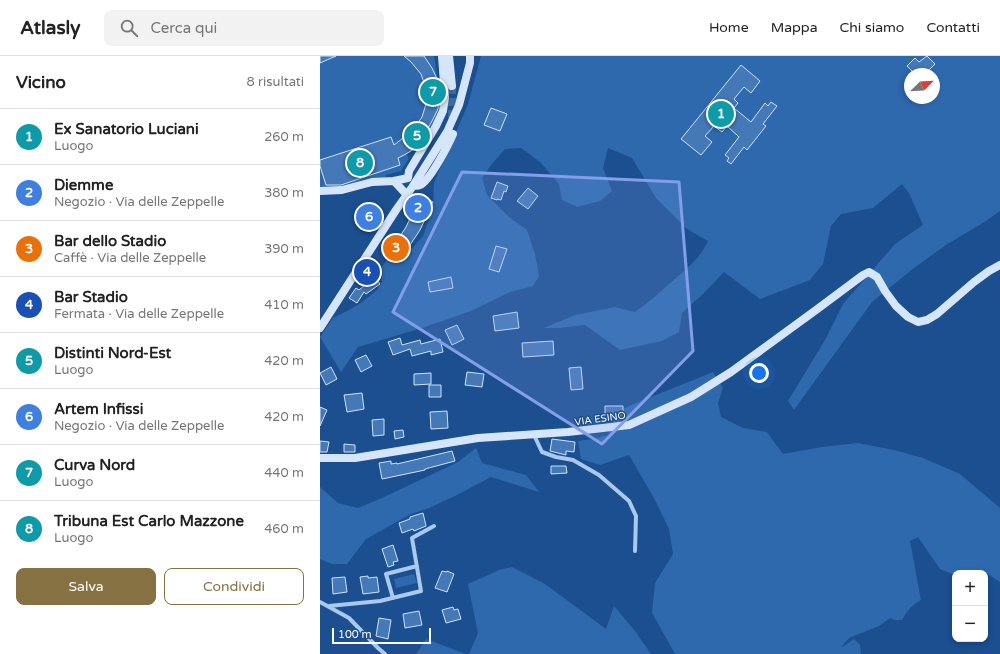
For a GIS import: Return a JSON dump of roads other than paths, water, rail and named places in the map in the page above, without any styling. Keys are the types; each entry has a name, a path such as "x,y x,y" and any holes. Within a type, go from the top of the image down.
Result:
{"street":[{"path":"413,186 408,178 409,171 436,126 443,111 445,97 442,56"},
{"path":"449,56 452,86"},
{"path":"320,328 447,132 459,104 470,63 470,56"},
{"path":"413,186 420,186 425,181 442,157 449,144 452,134"},
{"path":"320,191 342,190 372,182 394,181 408,178"},
{"path":"394,181 407,195"},
{"name":"VIA ESINO","path":"320,458 355,458 424,448 478,438 568,432 629,425 691,397 731,372 869,272 877,277 896,306 908,317 918,322 927,320 937,314 974,282 1000,265"},
{"path":"534,434 542,452 556,457 573,460 598,475 629,501 636,516 635,551"},
{"path":"329,606 380,601 421,591 412,538 434,526"},
{"path":"393,598 386,574 417,566"},
{"path":"320,602 349,618 385,654"}],"tunnel":[{"path":"452,86 452,119"}],"place":[{"name":"Curva Nord","path":"433,92"},
{"name":"Ex Sanatorio Luciani","path":"721,114"},
{"name":"Distinti Nord-Est","path":"417,136"},
{"name":"Tribuna Est Carlo Mazzone","path":"360,163"},
{"name":"Diemme","path":"418,208"},
{"name":"Artem Infissi","path":"369,217"},
{"name":"Bar dello Stadio","path":"396,248"},
{"name":"Bar Stadio","path":"367,272"}]}
